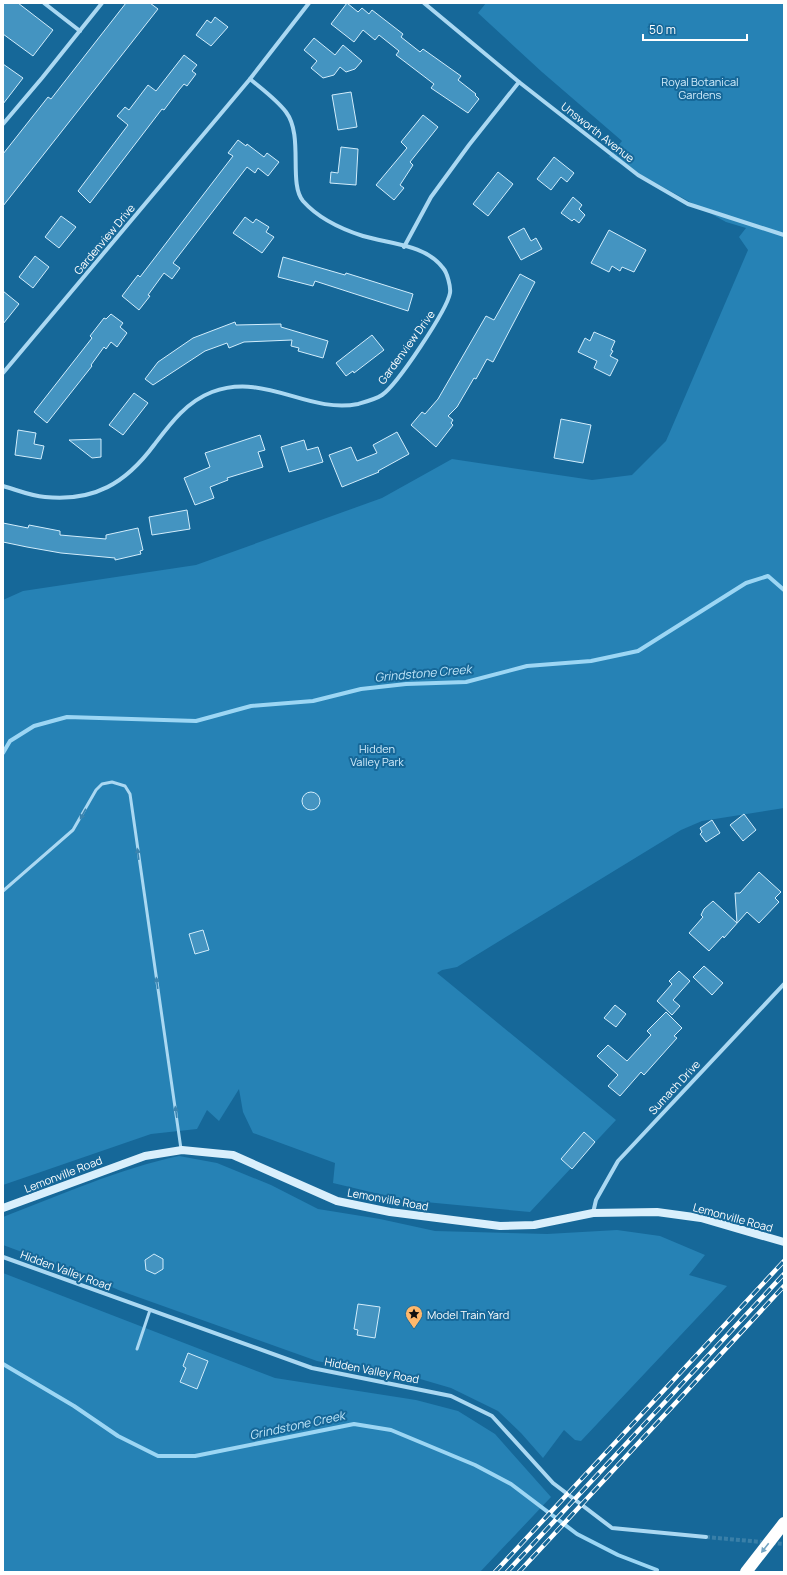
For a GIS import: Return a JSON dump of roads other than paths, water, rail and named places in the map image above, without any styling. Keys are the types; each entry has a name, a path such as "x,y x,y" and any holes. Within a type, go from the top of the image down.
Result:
{"highway":[{"path":"746,1572 784,1523"}],"street":[{"path":"44,3 80,31"},
{"path":"3,124 102,3"},
{"name":"Gardenview Drive","path":"3,373 250,79 308,3"},
{"name":"Unsworth Avenue","path":"424,3 520,82 638,175 688,204 784,235"},
{"name":"Gardenview Drive","path":"3,486 44,498 94,494 110,486 129,472 150,451 172,420 188,406 211,392 226,389 257,387 284,392 333,407 359,403 382,395 422,345 441,315 450,292 444,269 426,252 362,236 325,220 302,200 296,178 295,135 287,112 250,79"},
{"path":"404,247 431,197 469,145 520,82"},
{"name":"Sumach Drive","path":"593,1213 596,1200 618,1161 784,984"},
{"name":"Lemonville Road","path":"3,1208 145,1156 182,1150 233,1155 337,1201 390,1212 500,1226 534,1225 593,1213 657,1212 701,1218 784,1242"},
{"name":"Hidden Valley Road","path":"3,1257 312,1368 452,1396 492,1416 553,1483 612,1528 706,1537"}],"lane":[{"path":"3,891 73,830 96,790 102,784 112,782 125,786 130,794 182,1150"},
{"path":"137,1349 150,1310"}],"waterway":[{"name":"Grindstone Creek","path":"3,753 10,741 34,726 67,717 196,721 251,706 313,701 361,689 406,684 466,682 527,666 591,661 638,651 746,583 768,576 784,590"},
{"name":"Grindstone Creek","path":"3,1364 74,1406 118,1436 158,1456 195,1456 354,1424 391,1430 475,1465 511,1484 577,1534 618,1555 657,1570"}],"tunnel":[{"path":"706,1537 784,1544"}],"railway":[{"path":"495,1572 784,1261"},
{"path":"507,1572 784,1274"},
{"path":"519,1572 784,1286"}],"place":[{"name":"Model Train Yard","path":"414,1329"}],"park label":[{"name":"Royal Botanical Gardens","path":"700,87"},
{"name":"Hidden Valley Park","path":"377,754"}]}
